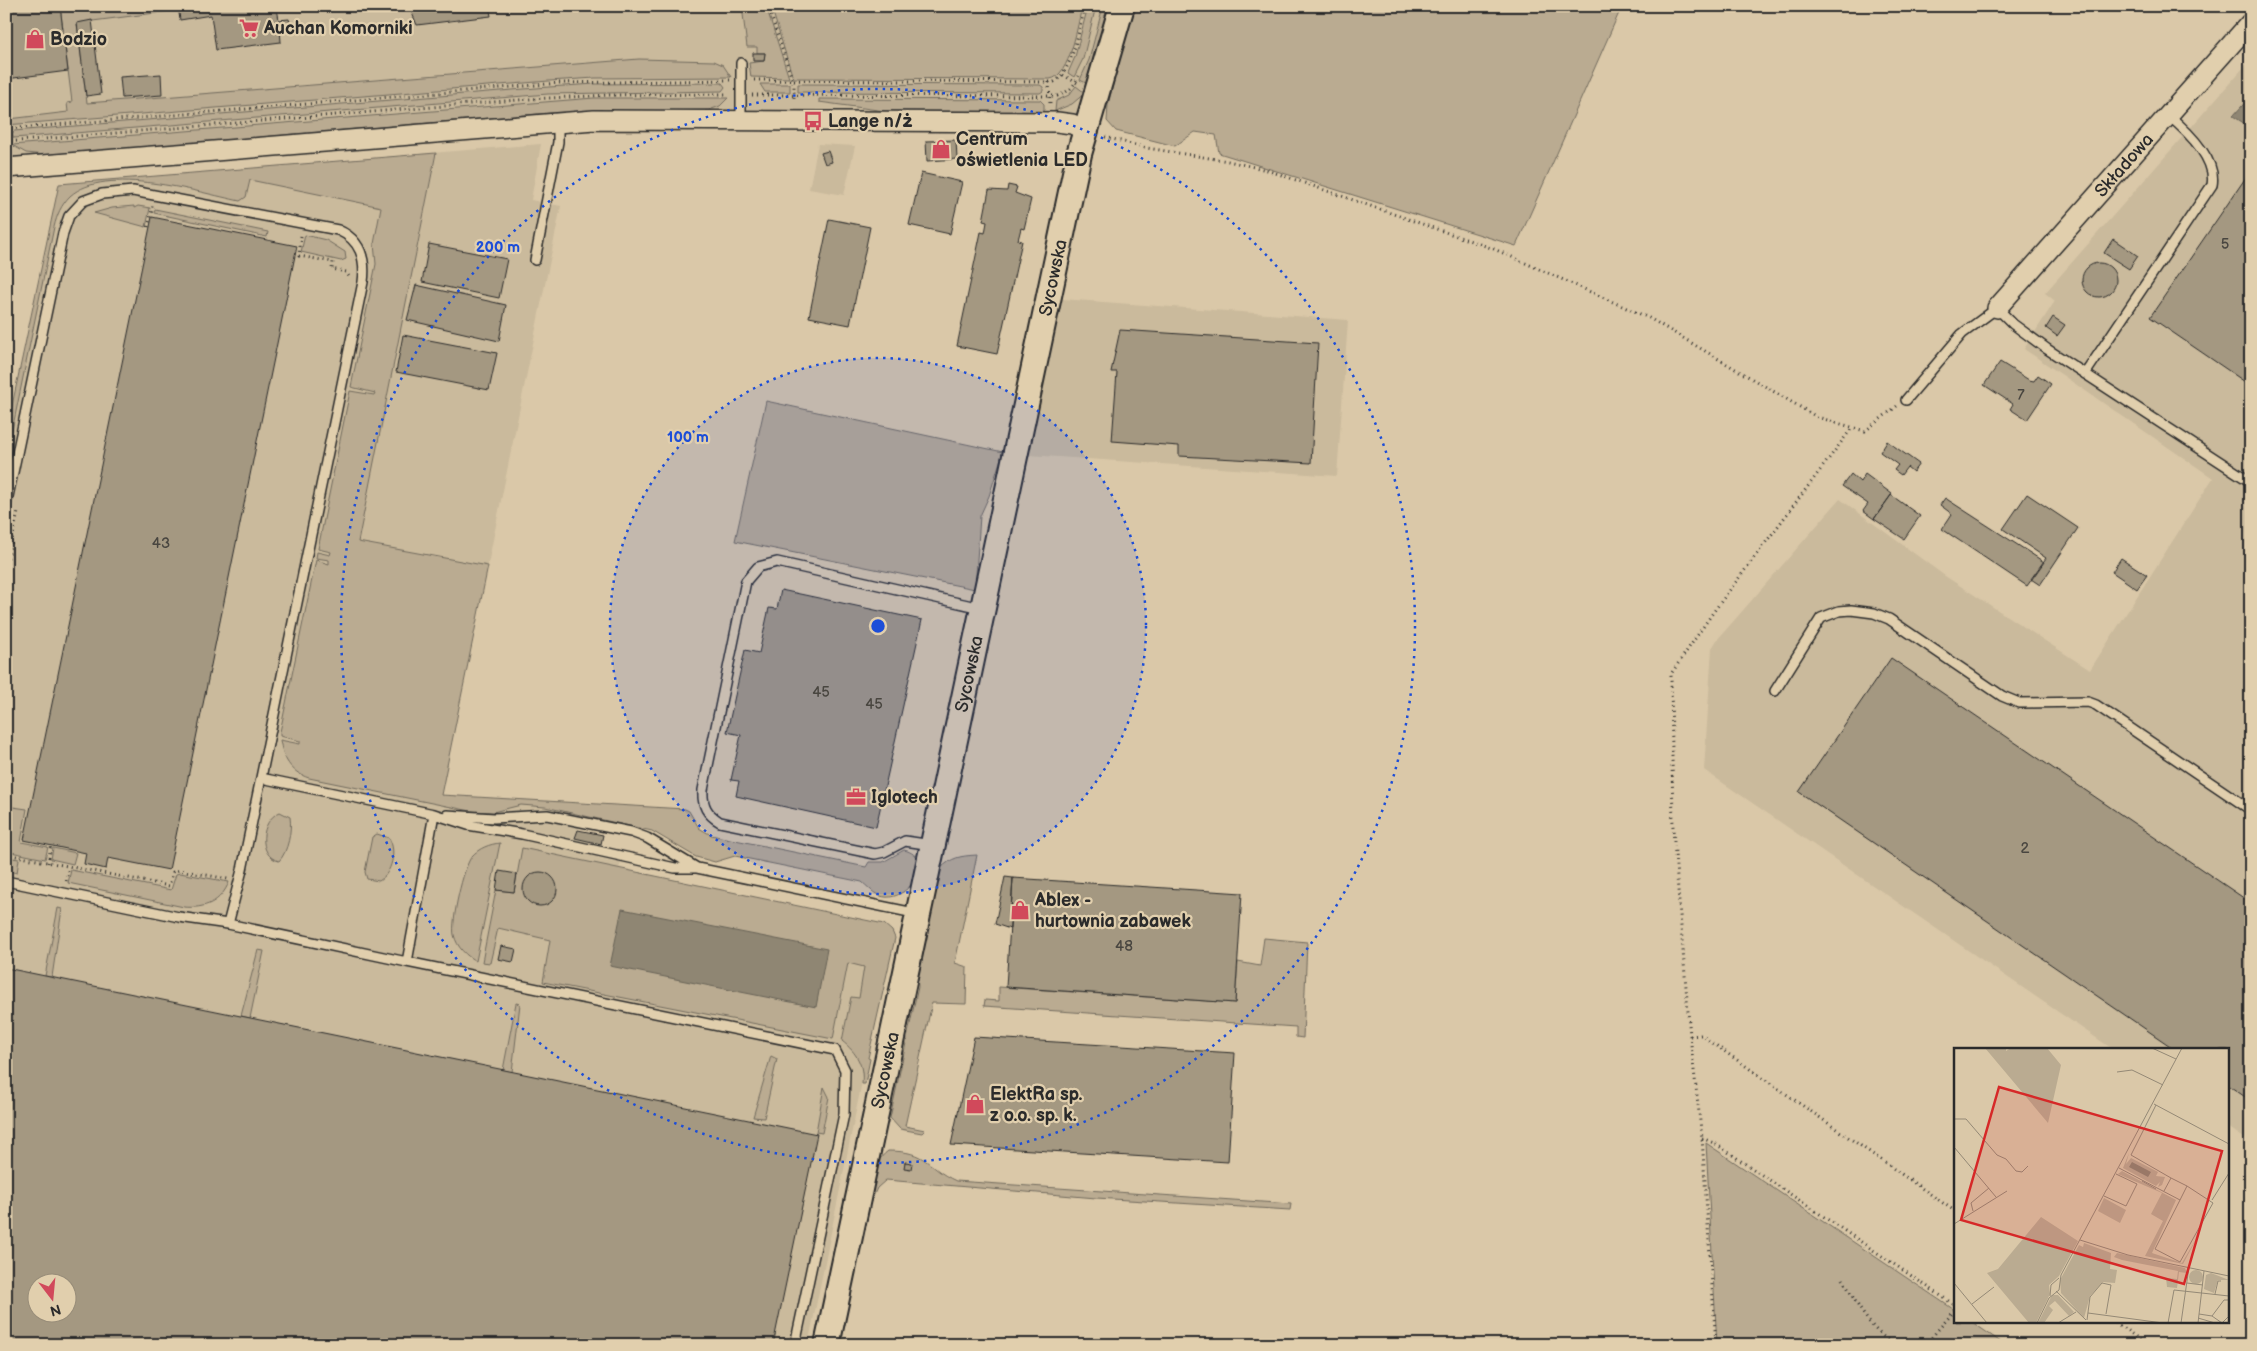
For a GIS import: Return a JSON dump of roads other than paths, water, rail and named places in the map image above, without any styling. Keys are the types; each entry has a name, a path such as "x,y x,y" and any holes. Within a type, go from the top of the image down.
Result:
{"street":[{"name":"Sycowska","path":"827,1345 984,609 1033,363 1085,130 1107,63 1122,6"},
{"name":"Składowa","path":"1998,308 2251,22"},
{"path":"6,168 594,120 1057,122 1072,124 1085,130"}],"lane":[{"path":"741,120 742,63"},
{"path":"2085,374 2212,185 2212,172 2205,158 2189,134 2168,114"},
{"path":"535,260 558,142 558,123"},
{"path":"6,506 63,233 69,216 83,201 102,194 146,192 338,230 355,242 365,262 363,276 241,875 228,924"},
{"path":"1906,400 1962,334 1998,308 2024,332 2085,374 2251,482"},
{"path":"933,845 905,841 884,852 875,854 720,822 705,809 703,790 746,581 758,567 777,562 984,609"},
{"path":"1775,691 1821,618 1838,611 1850,610 1874,613 1889,619 2002,696 2019,703 2088,702 2096,705 2251,810"},
{"path":"261,778 434,814 468,825 522,834 676,868 697,868 919,914"},
{"path":"434,814 494,818 547,815 631,832 647,838 697,868"},
{"path":"406,962 434,814"},
{"path":"6,881 179,917 228,924 835,1050 845,1070 844,1114 795,1345"}],"place":[{"name":"Auchan Komorniki","path":"249,28"},
{"name":"Bodzio","path":"35,39"},
{"name":"Lange n/ż","path":"813,121"},
{"name":"Centrum oświetlenia LED","path":"941,149"},
{"name":"Iglotech","path":"856,797"},
{"name":"Ablex - hurtownia zabawek","path":"1020,910"},
{"name":"ElektRa sp. z o.o. sp. k.","path":"975,1104"}]}
